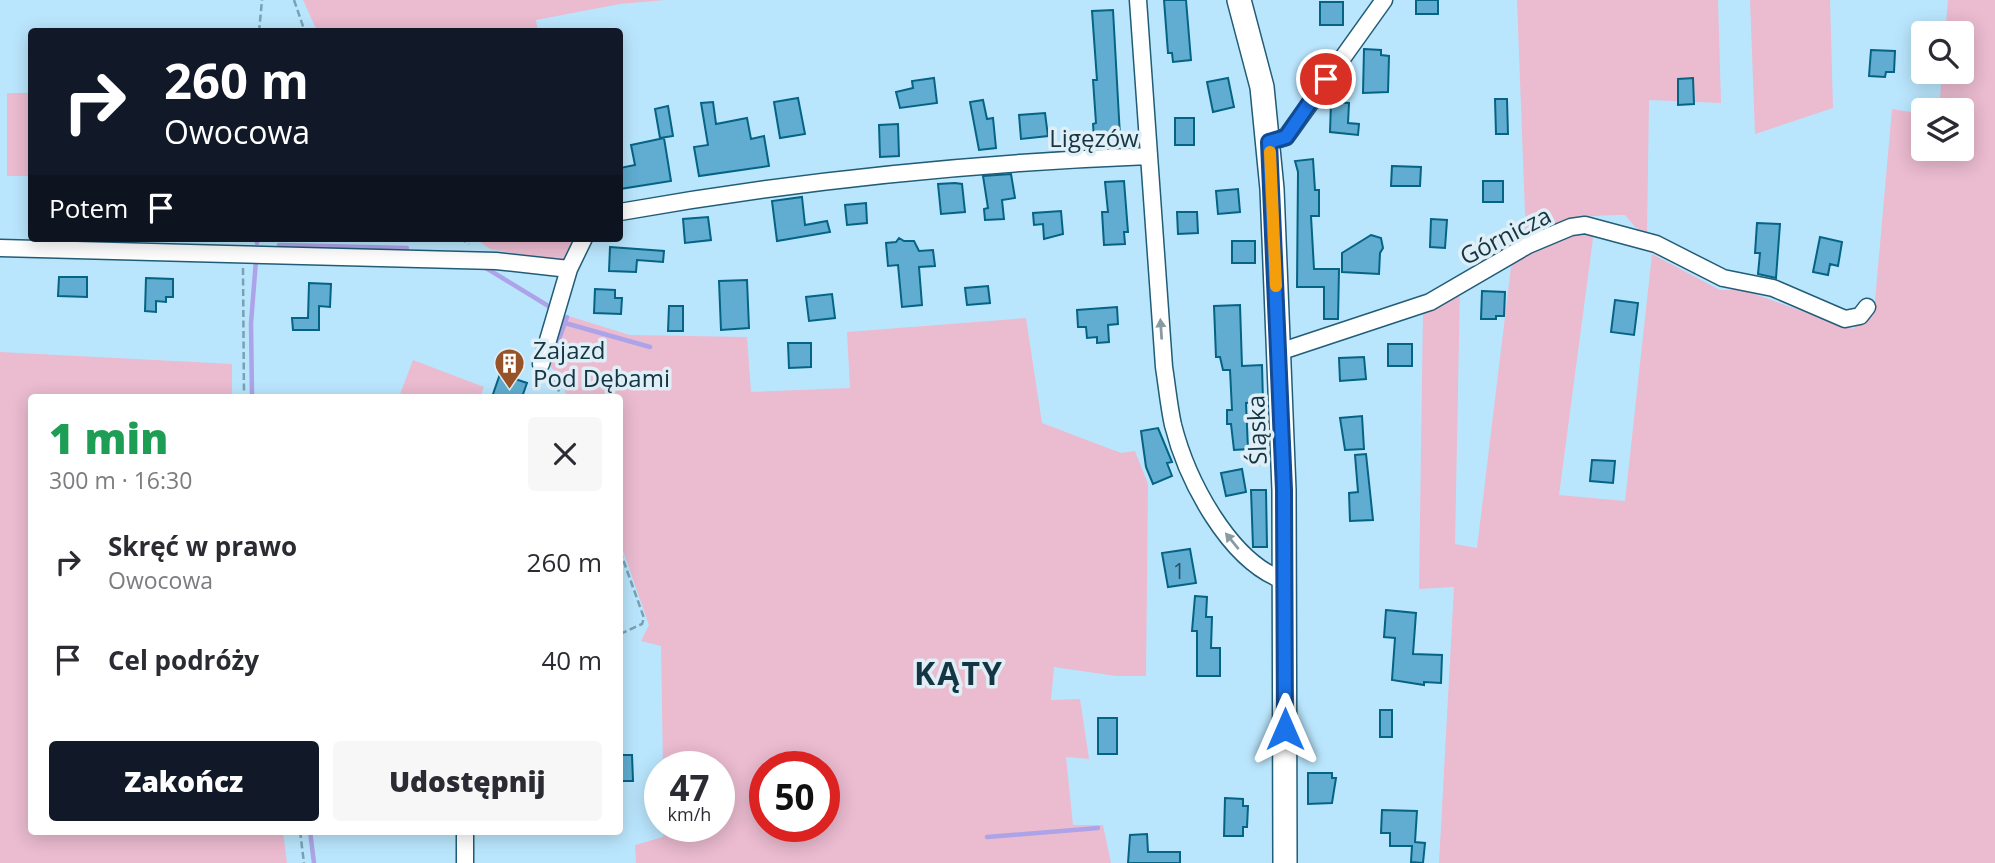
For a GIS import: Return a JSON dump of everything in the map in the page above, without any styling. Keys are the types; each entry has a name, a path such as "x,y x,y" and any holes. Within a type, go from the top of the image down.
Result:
{"main road":[{"name":"Śląska","path":"1239,0 1262,87 1269,142 1279,352 1285,581 1285,863"}],"street":[{"path":"1138,0 1149,156"},
{"path":"1269,142 1286,137 1384,0"},
{"name":"Ligęzów","path":"623,211 740,190 850,177 1012,162 1149,156 1164,367 1174,426 1209,511 1236,548 1273,577 1285,581"},
{"name":"Górnicza","path":"1279,352 1430,302 1528,245 1572,227 1585,225 1656,244 1723,278 1773,288 1845,319 1860,316 1867,307"},
{"path":"541,364 569,269 582,242"},
{"path":"0,248 244,252 496,261 569,269"},
{"path":"465,835 466,863"}],"path":[{"path":"259,28 262,0"},
{"path":"294,0 304,28"},
{"path":"244,252 241,344 244,394"},
{"path":"541,364 556,381 561,394"},
{"path":"623,559 644,618 642,624 623,633"},
{"path":"300,835 304,863"}],"shaded area":[{"path":"303,0 665,0 620,4 536,20 537,28 316,28"},
{"path":"1517,0 1718,0 1721,103 1649,100 1647,233 1635,227 1625,215 1595,216 1564,223 1526,240"},
{"path":"1750,0 1830,0 1833,108 1755,134"},
{"path":"1948,0 1995,0 1995,863 1439,863 1454,587 1419,589 1423,311 1460,288 1455,544 1477,548 1512,259 1569,233 1594,231 1559,495 1625,501 1652,254 1720,290 1743,290 1853,329 1870,313 1875,301 1892,109 1911,112 1911,161 1974,161 1974,98 1940,98 1941,84 1974,84 1974,21 1946,21"},
{"path":"7,93 28,93 28,176 7,176"},
{"path":"480,242 575,242 564,262 490,249"},
{"path":"562,314 630,335 747,337 751,392 850,388 847,332 1026,318 1042,423 1121,453 1135,451 1148,484 1146,676 1116,676 1054,667 1051,700 1080,699 1089,759 1066,757 1073,825 1103,825 1111,863 636,863 635,845 646,842 735,842 735,751 663,751 661,646 641,641 649,625 623,551 623,394 566,394 560,378 547,362"},
{"path":"0,352 232,364 232,394 28,394 28,835 284,835 287,863 0,863"},
{"path":"413,360 484,387 481,394 400,394"}],"building":[{"path":"1164,0 1186,0 1191,60 1173,62 1172,53 1168,53"},
{"path":"1416,0 1438,0 1438,14 1416,14"},
{"path":"1320,2 1343,2 1343,25 1320,25"},
{"path":"1113,10 1120,136 1094,138 1093,124 1096,123 1093,80 1097,80 1092,11"},
{"path":"1364,49 1381,50 1381,55 1389,56 1388,92 1363,93"},
{"path":"1871,50 1895,51 1894,72 1886,72 1885,77 1869,76"},
{"path":"934,78 937,103 900,108 896,92 913,88 912,81"},
{"path":"1228,78 1234,107 1213,112 1207,82"},
{"path":"1693,78 1694,104 1678,105 1678,79"},
{"path":"798,98 805,134 780,138 774,102"},
{"path":"1495,99 1507,99 1508,134 1496,134"},
{"path":"983,100 987,119 993,118 996,148 979,150 970,102"},
{"path":"713,102 716,124 747,118 751,139 764,136 769,166 699,176 694,147 708,145 701,103"},
{"path":"1331,102 1349,103 1348,123 1359,124 1358,135 1330,132"},
{"path":"668,106 673,136 660,138 655,109"},
{"path":"1045,113 1048,136 1021,139 1019,115"},
{"path":"1175,118 1194,118 1194,145 1175,145"},
{"path":"898,124 899,156 880,157 879,125"},
{"path":"664,138 671,181 623,189 623,167 635,165 631,145"},
{"path":"1313,159 1315,190 1319,190 1319,216 1311,216 1314,269 1339,269 1338,319 1324,319 1324,287 1297,287 1298,172 1295,161"},
{"path":"1392,166 1421,167 1420,186 1391,186"},
{"path":"1011,174 1015,198 1002,200 1004,219 985,220 984,209 988,208 983,176"},
{"path":"1124,181 1128,232 1124,232 1125,244 1104,245 1102,212 1108,212 1105,182"},
{"path":"1483,181 1503,181 1503,202 1483,202"},
{"path":"938,184 962,184 965,212 941,214"},
{"path":"1238,189 1240,212 1218,214 1216,191"},
{"path":"802,197 805,225 827,221 830,232 777,241 772,201"},
{"path":"866,203 867,223 847,225 845,205"},
{"path":"1061,211 1063,234 1044,239 1043,224 1034,225 1033,213"},
{"path":"1177,212 1197,212 1198,233 1178,234"},
{"path":"708,217 711,240 685,243 683,219"},
{"path":"1431,219 1447,220 1445,248 1430,247"},
{"path":"1757,223 1780,224 1776,278 1758,274 1760,253 1755,253"},
{"path":"1371,235 1381,238 1383,248 1380,253 1379,274 1342,272 1342,253"},
{"path":"1820,237 1842,242 1838,266 1830,264 1828,275 1813,272"},
{"path":"899,238 914,241 919,251 933,250 935,266 919,267 922,305 902,307 898,265 888,266 886,243 896,242"},
{"path":"1232,241 1255,241 1255,263 1232,263"},
{"path":"610,247 664,251 663,262 637,260 636,272 609,271"},
{"path":"59,277 87,277 87,297 58,296"},
{"path":"146,278 173,279 173,297 166,297 166,302 156,301 156,312 145,311"},
{"path":"747,280 749,328 721,330 719,281"},
{"path":"309,283 331,284 330,307 319,306 319,330 293,330 292,318 308,318"},
{"path":"988,286 990,303 967,305 965,288"},
{"path":"595,289 615,290 615,298 622,298 621,314 594,313"},
{"path":"1482,291 1505,292 1504,316 1481,319"},
{"path":"832,294 835,318 809,321 806,297"},
{"path":"1615,300 1638,303 1634,335 1611,332"},
{"path":"1240,305 1242,366 1262,365 1263,402 1246,403 1248,449 1234,450 1231,424 1227,424 1227,410 1232,410 1230,370 1223,370 1220,357 1216,357 1214,306"},
{"path":"669,306 683,306 683,331 668,331"},
{"path":"1117,307 1118,324 1108,325 1109,342 1097,343 1097,337 1087,338 1086,327 1078,327 1077,310"},
{"path":"788,343 811,343 811,367 789,368"},
{"path":"1388,344 1412,344 1412,366 1388,366"},
{"path":"1364,357 1366,379 1340,381 1339,358"},
{"name":"Zajazd Pod Dębami","path":"500,374 527,383 523,394 493,394"},
{"path":"1362,416 1364,449 1345,450 1340,418"},
{"path":"1158,428 1172,462 1167,463 1172,476 1153,484 1146,467 1141,431"},
{"path":"1366,454 1373,520 1350,521 1349,493 1358,492 1355,455"},
{"path":"1592,460 1615,461 1613,483 1590,481"},
{"path":"1242,469 1246,492 1226,496 1221,473"},
{"path":"1251,490 1266,490 1267,547 1253,547"},
{"path":"1190,549 1196,583 1168,587 1162,553"},
{"path":"1195,596 1207,597 1206,617 1212,617 1211,648 1220,648 1220,676 1197,676 1197,631 1192,631"},
{"path":"1386,610 1416,613 1413,654 1442,655 1441,683 1424,682 1424,685 1392,680 1395,638 1384,637"},
{"path":"1380,710 1392,710 1392,737 1380,737"},
{"path":"1098,718 1117,718 1117,754 1098,754"},
{"path":"623,755 632,755 633,781 623,781"},
{"path":"1308,773 1332,773 1332,778 1336,778 1332,803 1308,804"},
{"path":"1225,798 1243,799 1243,806 1248,806 1247,827 1243,827 1243,836 1224,836"},
{"path":"1382,810 1417,811 1415,842 1425,843 1423,863 1411,862 1412,846 1390,846 1390,833 1381,833"},
{"path":"1147,834 1148,852 1180,852 1180,863 1128,863 1130,835"}],"waterway":[{"path":"279,245 407,248"},
{"path":"252,394 251,323 256,260"},
{"path":"486,268 550,307"},
{"path":"551,361 567,317"},
{"path":"565,323 650,347"},
{"path":"987,837 1098,828"},
{"path":"310,835 314,863"}],"slow traffic":[{"path":"1270,152 1276,286"}],"place":[{"name":"Zajazd Pod Dębami","path":"510,390"}],"district":[{"name":"KĄTY","path":"959,672"}],"route":[{"path":"1285,729 1284,490 1269,142 1286,137 1326,79"}]}
